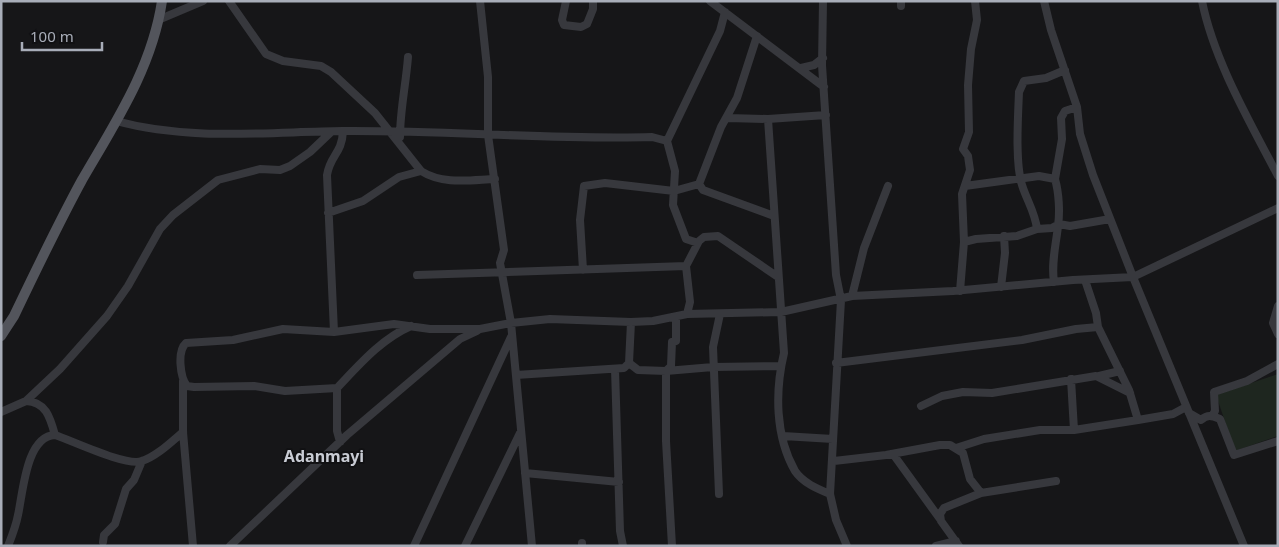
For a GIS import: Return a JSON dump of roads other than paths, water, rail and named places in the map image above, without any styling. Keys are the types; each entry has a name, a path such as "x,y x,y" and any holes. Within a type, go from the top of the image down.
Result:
{"main road":[{"path":"1,336 14,316 147,59 162,1"}],"street":[{"path":"158,20 203,1"},
{"path":"229,1 266,54 283,62 327,69 375,114 421,171 431,178 442,180 495,179"},
{"path":"480,1 488,78 488,134 503,243 500,263 511,323 532,546"},
{"path":"566,1 562,20 564,25 581,27 588,24 592,1"},
{"path":"710,1 824,87"},
{"path":"823,1 822,58 836,275 841,300 836,362 834,461 830,494 836,520 847,546"},
{"path":"960,291 964,242 962,194 970,170 968,156 963,149 969,132 968,85 971,49 977,20 975,1"},
{"path":"1044,1 1077,107 1080,134 1110,219 1244,546"},
{"path":"1202,1 1210,28 1237,98 1278,176"},
{"path":"698,244 686,239 673,205 675,171 668,141 720,31 725,12"},
{"path":"699,184 721,127 728,118 757,36"},
{"path":"400,144 408,57"},
{"path":"801,68 814,65 822,58"},
{"path":"1036,229 1032,208 1025,197 1021,178 1018,147 1019,92 1024,82 1046,78 1065,70"},
{"path":"1054,282 1053,267 1059,224 1058,191 1055,179 1062,139 1061,118 1065,110 1077,107"},
{"path":"728,118 768,119 826,115"},
{"path":"768,119 784,354 777,398 783,436 796,472 815,488 830,494"},
{"path":"116,122 140,128 192,133 343,131 400,134 488,134 522,137 652,137 668,141"},
{"path":"334,332 328,213 328,167 341,148 343,131"},
{"path":"1,412 26,401 60,369 107,316 128,286 160,229 173,215 218,180 260,169 280,170 290,166 310,152 331,132"},
{"path":"328,213 363,201 399,176 421,171"},
{"path":"965,186 1039,176 1055,179"},
{"path":"583,270 580,220 584,186 604,183 674,191 699,184"},
{"path":"699,184 703,190 774,216"},
{"path":"852,296 864,248 888,186"},
{"path":"193,546 182,432 183,381 181,353 182,346 186,343 233,340 283,329 334,332 394,324 430,329 480,329 511,323 550,319 631,322 687,314 781,312 852,296 960,291 1134,277 1278,208"},
{"path":"964,242 1017,236 1036,229 1045,230 1059,224 1070,226 1110,219"},
{"path":"687,314 690,302 686,266 704,237 718,236 778,277"},
{"path":"1001,287 1005,253 1004,236"},
{"path":"417,275 503,274 686,266"},
{"path":"1085,280 1096,313 1098,326 1130,393 1138,420"},
{"path":"690,302 705,314"},
{"path":"1278,306 1273,323 1278,334"},
{"path":"719,494 713,347 720,314"},
{"path":"666,370 671,366 672,342 676,341 676,317"},
{"path":"516,375 624,368 629,363 631,322"},
{"path":"183,381 187,386 194,387 254,386 285,391 337,388 368,356 400,330 411,326"},
{"path":"836,362 1022,340 1098,326"},
{"path":"230,546 340,442 460,339 480,329"},
{"path":"414,546 512,336"},
{"path":"629,363 638,370 781,366"},
{"path":"1212,416 1215,411 1214,392 1247,382 1278,364"},
{"path":"615,369 620,531 623,546"},
{"path":"666,370 666,441 672,546"},
{"path":"921,406 942,396 963,392 992,393 1120,371"},
{"path":"1099,376 1113,386 1130,393"},
{"path":"1071,379 1074,430"},
{"path":"337,388 336,431 340,442"},
{"path":"26,401 35,402 46,410 55,435"},
{"path":"1187,410 1201,420 1206,416 1220,419 1234,455 1278,441"},
{"path":"834,461 893,454 940,445 956,448 984,439 1040,430 1074,430 1187,410"},
{"path":"104,542 104,535 117,518 126,489 134,480 142,461 170,443 182,432"},
{"path":"465,546 520,432"},
{"path":"8,546 17,518 28,463 39,441 47,435 55,435 119,460 142,461"},
{"path":"783,436 833,439"},
{"path":"956,448 962,453 967,462 970,479 981,492"},
{"path":"893,454 958,544"},
{"path":"525,473 619,482"},
{"path":"941,521 940,514 944,508 981,492 1056,480"},
{"path":"936,546 958,544"}],"district":[{"name":"Adanmayi","path":"324,456"}]}
